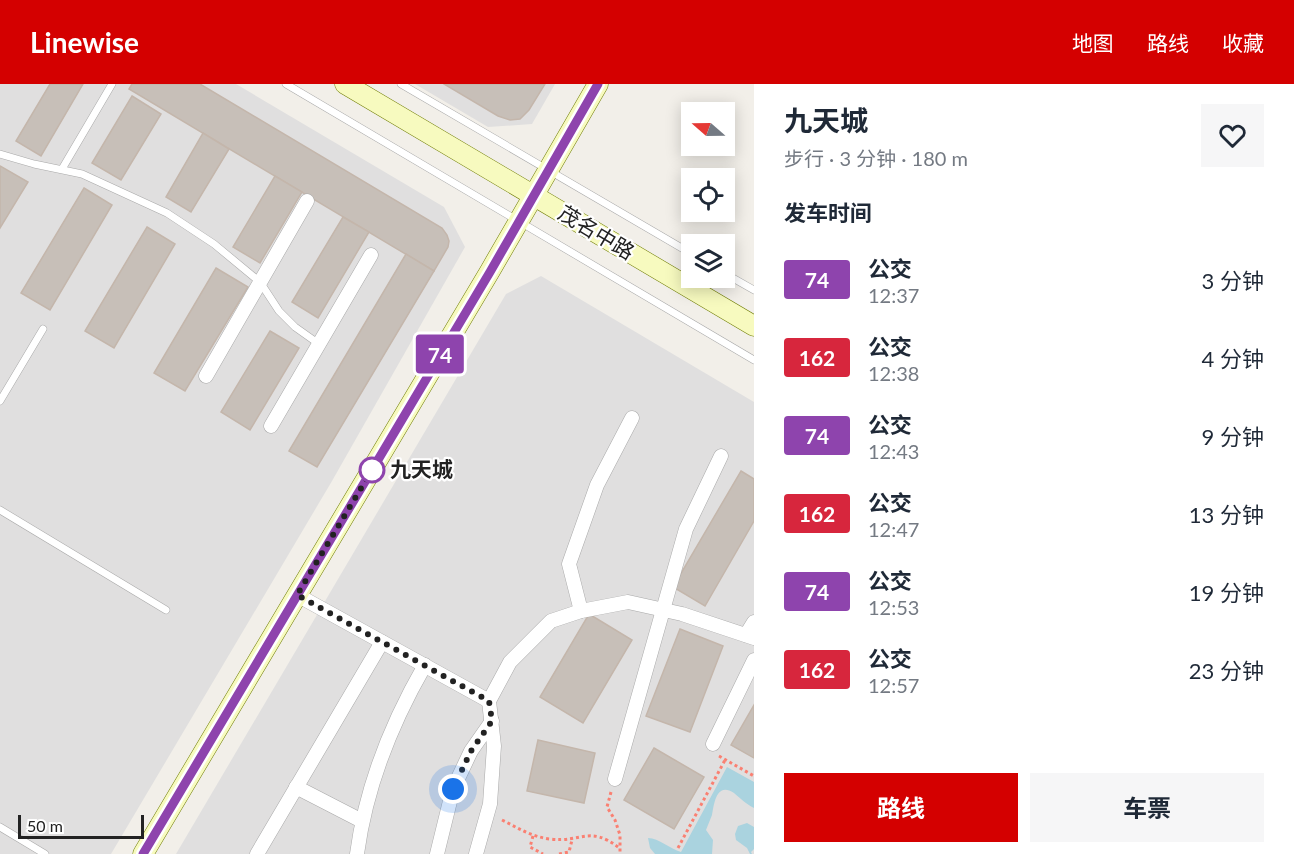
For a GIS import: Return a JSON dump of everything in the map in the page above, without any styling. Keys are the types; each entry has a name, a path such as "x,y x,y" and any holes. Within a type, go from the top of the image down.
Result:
{"street":[{"name":"茂名中路","path":"345,84 754,326"},
{"path":"143,854 598,84"},
{"path":"206,376 307,201"},
{"path":"271,426 371,255"},
{"path":"581,611 569,564 597,484 632,418"},
{"path":"615,779 686,529 721,456"},
{"path":"297,595 489,701"},
{"path":"476,854 490,804 495,746 489,701 510,662 551,621 581,611 628,602 663,609 750,637 754,622"},
{"path":"257,854 382,642"},
{"path":"713,744 754,660"},
{"path":"357,854 362,820 385,744 403,704 425,665"},
{"path":"437,854 453,789 471,751 492,721"},
{"path":"296,788 362,820"}],"lane":[{"path":"62,169 112,84"},
{"path":"286,84 754,360"},
{"path":"401,84 681,248"},
{"path":"0,153 34,164 97,179 167,213 214,244 260,282 279,311 295,327 319,344"},
{"path":"735,279 754,290"},
{"path":"0,401 43,329"},
{"path":"0,510 166,610"},
{"path":"0,827 45,854"}],"path":[{"path":"678,848 725,760 754,776"},
{"path":"615,779 607,807 620,835 618,847 620,854"},
{"path":"502,820 533,836 552,840 573,840 590,835 607,839 618,847"},
{"path":"533,836 530,846 543,854"},
{"path":"560,854 569,852 573,840"}],"shaded area":[{"path":"0,84 236,84 444,207 465,247 332,481 111,854 0,854"},
{"path":"415,84 555,84 532,124 488,127"},
{"name":"九天城","path":"541,276 754,402 754,854 176,854 506,294"}],"water":[{"path":"727,767 754,782 754,808 734,793 723,790 715,800 706,830 713,840 712,854 655,854 650,848 648,838 681,852"},
{"path":"747,823 754,827 752,854 736,840 735,834 738,826"}],"building":[{"path":"50,84 83,84 41,156 16,141"},
{"path":"132,84 200,84 442,228 449,241 448,247 434,271 129,89"},
{"path":"444,84 545,84 529,110 520,119 510,120 498,116"},
{"path":"132,96 161,114 121,180 92,163"},
{"path":"203,133 229,149 191,212 166,197"},
{"path":"0,166 28,182 0,228"},
{"path":"275,176 302,192 260,263 233,247"},
{"path":"84,188 112,205 50,310 21,293"},
{"path":"343,217 369,232 318,318 292,302"},
{"path":"147,227 175,244 114,348 85,331"},
{"path":"406,254 434,271 317,467 289,451"},
{"path":"216,268 248,287 185,391 154,373"},
{"path":"270,331 299,348 250,430 221,412"},
{"path":"741,471 754,479 754,521 705,606 673,587"},
{"path":"589,614 632,640 583,723 540,697"},
{"path":"680,629 723,646 690,732 646,716"},
{"path":"754,705 754,758 731,745"},
{"path":"538,740 595,753 584,803 527,791"},
{"path":"654,748 704,777 674,829 624,800"}],"bus line":[{"name":"74","path":"143,854 490,272 598,84"}],"place":[{"name":"九天城","path":"372,470"}],"route":[{"path":"372,470 297,595 489,701 492,721 471,751 453,789"}]}
